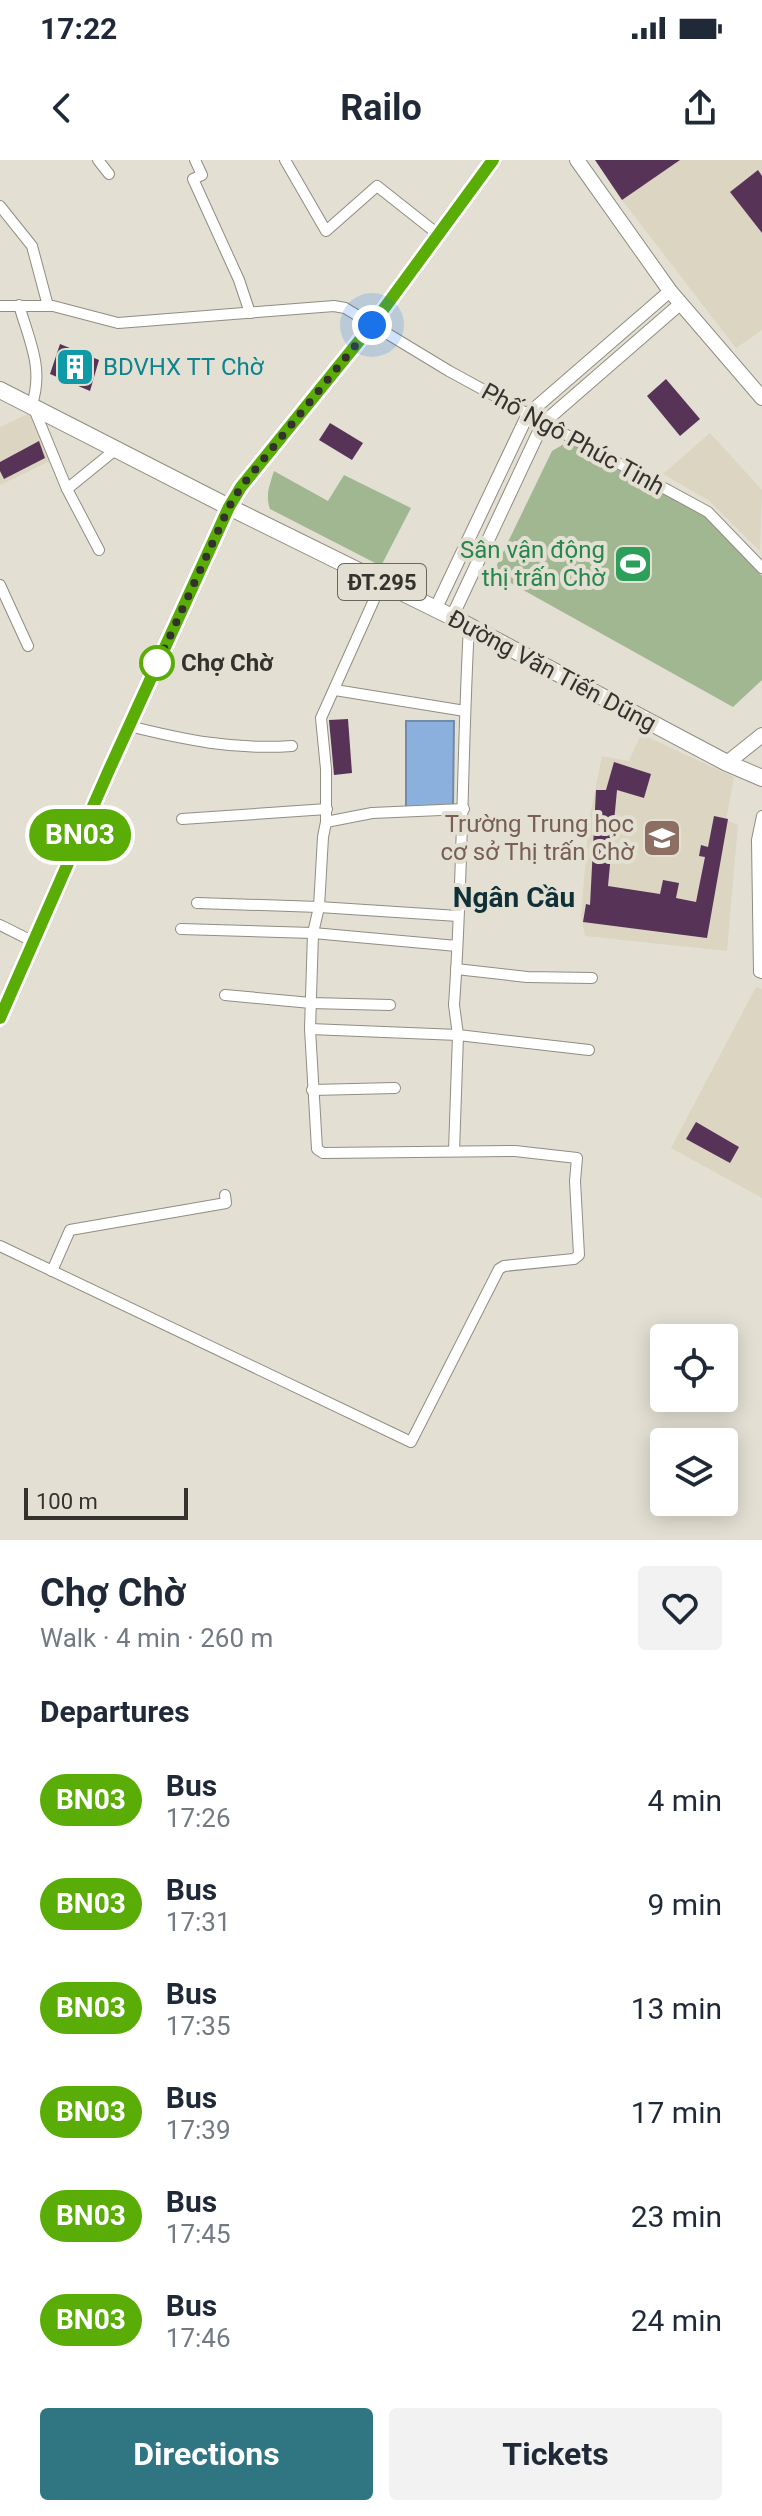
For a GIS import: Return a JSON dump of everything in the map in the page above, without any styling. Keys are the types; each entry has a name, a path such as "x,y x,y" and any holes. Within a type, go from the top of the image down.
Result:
{"main road":[{"path":"0,1018 229,507 241,487 372,325 493,160"},
{"path":"577,160 680,304 762,398"},
{"name":"Đường Văn Tiến Dũng","path":"3,394 32,404 115,450 452,617 727,763 762,778"},
{"path":"727,763 762,735"}],"street":[{"path":"98,160 109,174"},
{"path":"195,160 202,175 193,179 239,280 250,313"},
{"path":"285,160 326,231 377,186 439,235"},
{"path":"0,206 32,246 48,306"},
{"path":"435,610 528,414 670,291"},
{"path":"452,617 543,423 680,304"},
{"path":"19,305 38,367 38,387 32,404 67,489 99,550"},
{"name":"Phố Ngô Phúc Tinh","path":"0,306 48,306 118,323 334,306 357,314 543,423 708,512 762,568"},
{"path":"67,489 115,450"},
{"path":"0,1246 411,1442 499,1269 574,1259 580,1254 575,1181 577,1158 515,1151 323,1153 317,1149 310,1029 313,933 319,907 327,809 321,718 382,582"},
{"path":"0,585 28,646"},
{"path":"454,1151 458,1035 454,1005 469,626"},
{"path":"335,690 465,711"},
{"path":"129,726 180,739 253,748 292,746"},
{"path":"182,819 327,809"},
{"path":"326,822 372,813 464,809"},
{"path":"760,972 757,840 762,816"},
{"path":"197,903 458,916"},
{"path":"0,925 34,942"},
{"path":"181,929 313,933 457,946"},
{"path":"456,969 527,977 592,978"},
{"path":"225,995 311,1003 390,1005"},
{"path":"310,1029 458,1035 589,1050"},
{"path":"312,1090 395,1088"},
{"path":"52,1271 70,1230 226,1203 225,1195"}],"shaded area":[{"path":"680,160 762,160 762,330 736,348 622,200"},
{"path":"30,413 50,461 0,485 0,427"},
{"path":"710,433 762,490 760,551 708,500 663,474"},
{"name":"Trường Trung học cơ sở Thị trấn Chờ","path":"641,734 734,777 726,820 738,825 727,951 585,936 581,916 589,820 602,756 629,761"},
{"path":"756,987 762,989 762,1198 671,1148"}],"green space":[{"path":"569,441 707,517 762,576 762,680 733,707 493,573 552,451"},
{"path":"274,471 328,501 344,475 411,508 381,566 270,509 268,494"}],"water":[{"path":"406,721 454,721 453,807 406,807"}],"building":[{"path":"595,160 680,160 622,200"},
{"path":"758,170 762,176 762,233 730,192"},
{"name":"BDVHX TT Chờ","path":"60,344 99,360 90,391 50,374"},
{"path":"666,379 700,419 680,436 647,396"},
{"path":"330,423 363,443 352,460 319,440"},
{"path":"39,441 45,458 4,479 0,462"},
{"path":"348,719 352,773 334,775 329,720"},
{"path":"614,762 651,774 644,798 617,790 608,886 660,894 663,880 679,883 676,898 696,902 705,857 699,856 701,845 708,847 714,816 728,819 707,938 583,922 586,904 590,905 596,790 606,790"},
{"path":"696,1122 739,1147 730,1163 686,1139"}],"bus line":[{"name":"BN03","path":"0,1018 229,507 241,487 372,325 493,160"}],"place":[{"name":"BDVHX TT Chờ","path":"75,367"},
{"name":"Sân vận động thị trấn Chờ","path":"633,564"},
{"name":"Chợ Chờ","path":"157,663"},
{"name":"Trường Trung học cơ sở Thị trấn Chờ","path":"662,838"}],"district":[{"name":"Ngân Cầu","path":"514,897"}],"route":[{"path":"157,663 155,669 241,487 372,325"}]}
